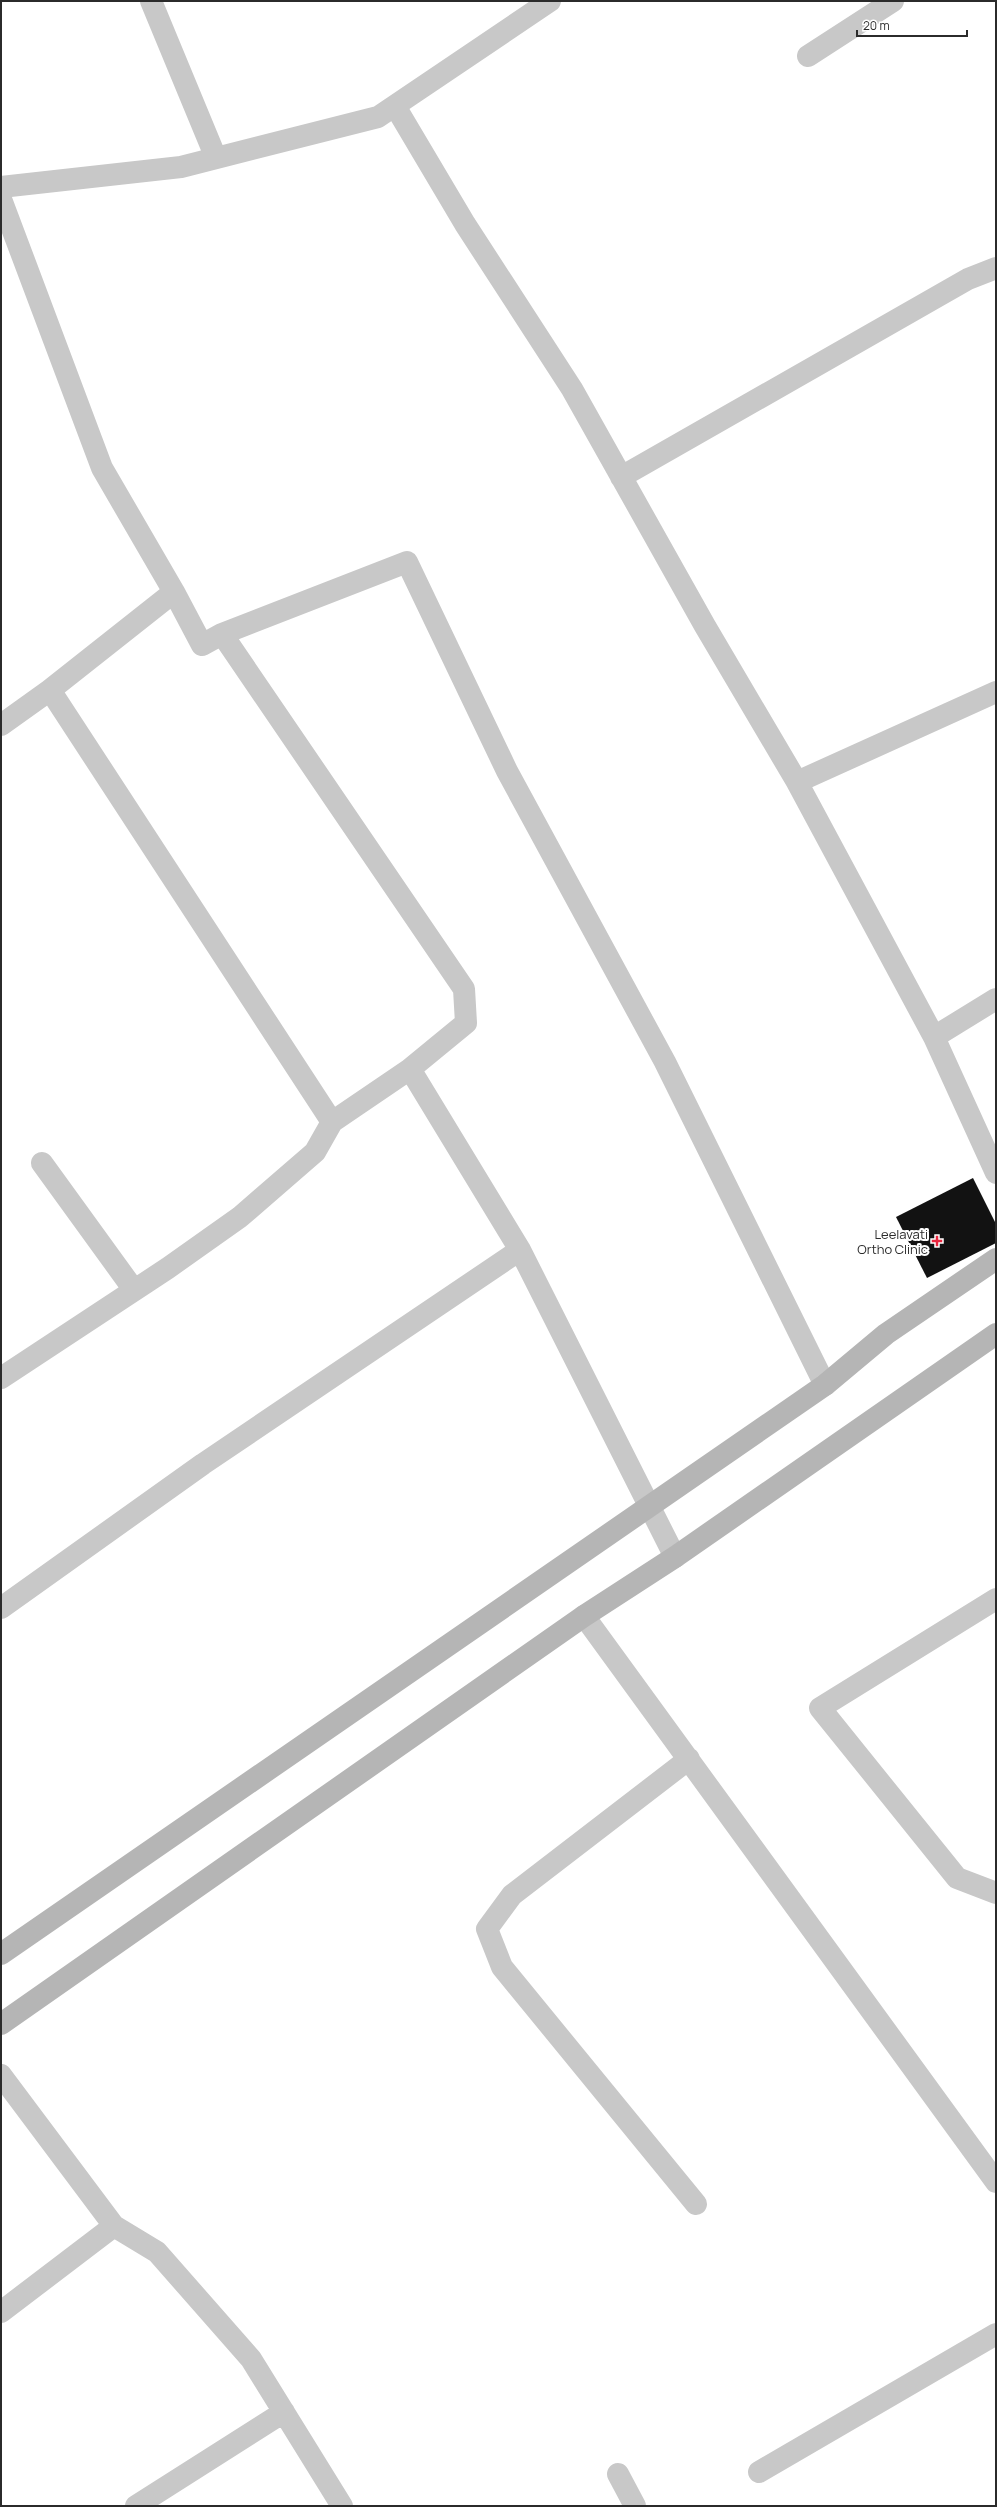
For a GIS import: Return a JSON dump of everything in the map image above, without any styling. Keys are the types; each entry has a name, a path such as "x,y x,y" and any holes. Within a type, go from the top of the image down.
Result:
{"main road":[{"path":"1,1954 649,1505 825,1385 886,1334 996,1259"},
{"path":"1,2024 584,1616 674,1557 996,1334"}],"street":[{"path":"151,1 216,158"},
{"path":"1,187 181,167 378,117 550,1"},
{"path":"808,56 893,1"},
{"path":"395,106 465,224 572,389 797,782 934,1036 996,1172"},
{"path":"1,199 102,468 174,592 202,646 222,634 407,562 507,771 665,1062 825,1385"},
{"path":"622,477 968,280 996,268"},
{"path":"1,725 50,690 174,592"},
{"path":"1,1378 134,1290 240,1217 315,1152 332,1122 410,1070 466,1023 464,989 222,634"},
{"path":"50,690 332,1122"},
{"path":"797,782 996,692"},
{"path":"934,1036 996,999"},
{"path":"410,1070 520,1250 674,1557"},
{"path":"42,1163 134,1290"},
{"path":"1,1608 203,1464 520,1250"},
{"path":"996,1599 820,1708 957,1878 996,1893"},
{"path":"584,1616 996,2182"},
{"path":"689,1760 512,1895 487,1929 502,1967 696,2204"},
{"path":"1,2075 114,2226 157,2252 251,2359 342,2506"},
{"path":"1,2312 114,2226"},
{"path":"759,2472 996,2334"},
{"path":"136,2506 284,2412"},
{"path":"618,2474 635,2506"}],"building":[{"path":"973,1178 996,1224 996,1243 927,1278 896,1217"}],"place":[{"name":"Leelavati Ortho Clinic","path":"937,1241"}]}
